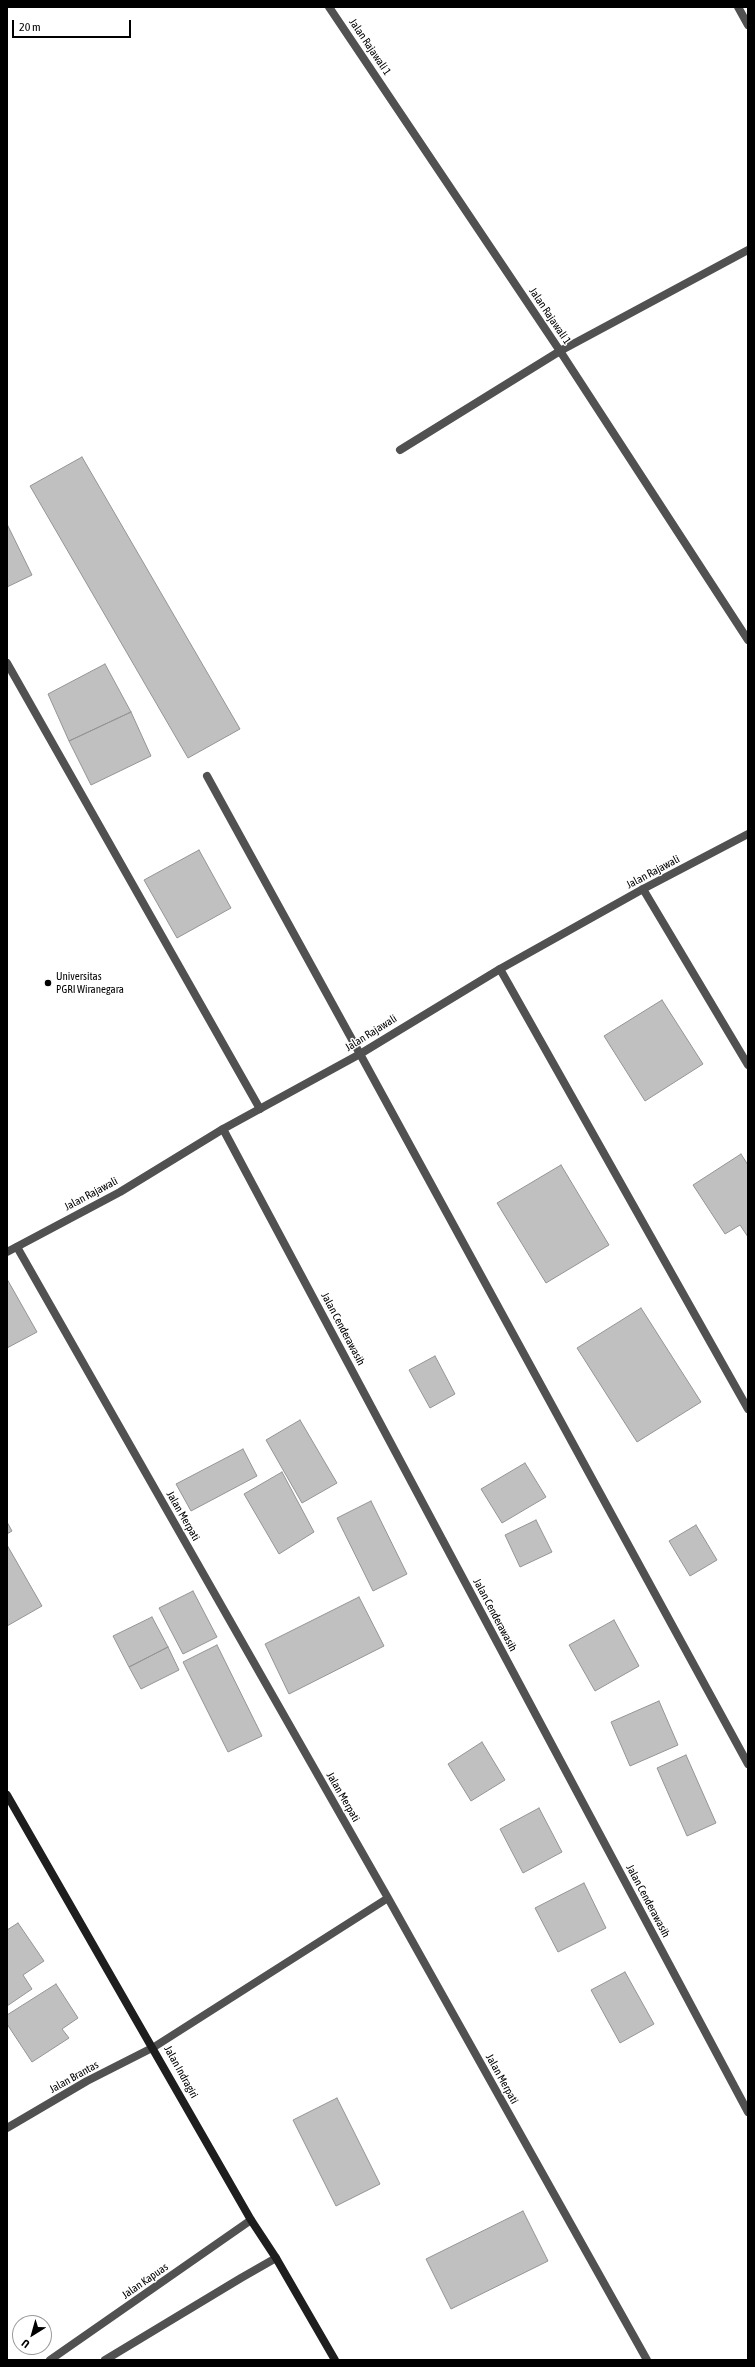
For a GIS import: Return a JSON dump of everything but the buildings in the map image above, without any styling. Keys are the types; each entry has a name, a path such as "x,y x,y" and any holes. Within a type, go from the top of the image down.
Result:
{"main road":[{"name":"Jalan Indragiri","path":"7,1795 154,2047 251,2220 276,2258 335,2360"}],"street":[{"name":"Jalan Rajawali 1","path":"329,7 560,351 748,640"},
{"path":"738,7 748,25"},
{"path":"400,450 560,351 748,250"},
{"path":"7,663 260,1109"},
{"path":"207,776 748,1764"},
{"name":"Jalan Rajawali","path":"7,1252 120,1192 223,1128 360,1054 500,969 643,889 748,834"},
{"path":"643,889 748,1065"},
{"path":"500,969 748,1409"},
{"name":"Jalan Cenderawasih","path":"223,1128 748,2112"},
{"name":"Jalan Merpati","path":"17,1247 388,1898 647,2360"},
{"name":"Jalan Brantas","path":"7,2128 87,2081 154,2047 388,1898"},
{"name":"Jalan Kapuas","path":"53,2359 251,2220"},
{"path":"105,2360 240,2278 276,2258"}],"place":[{"name":"Universitas PGRI Wiranegara","path":"48,983"}]}
